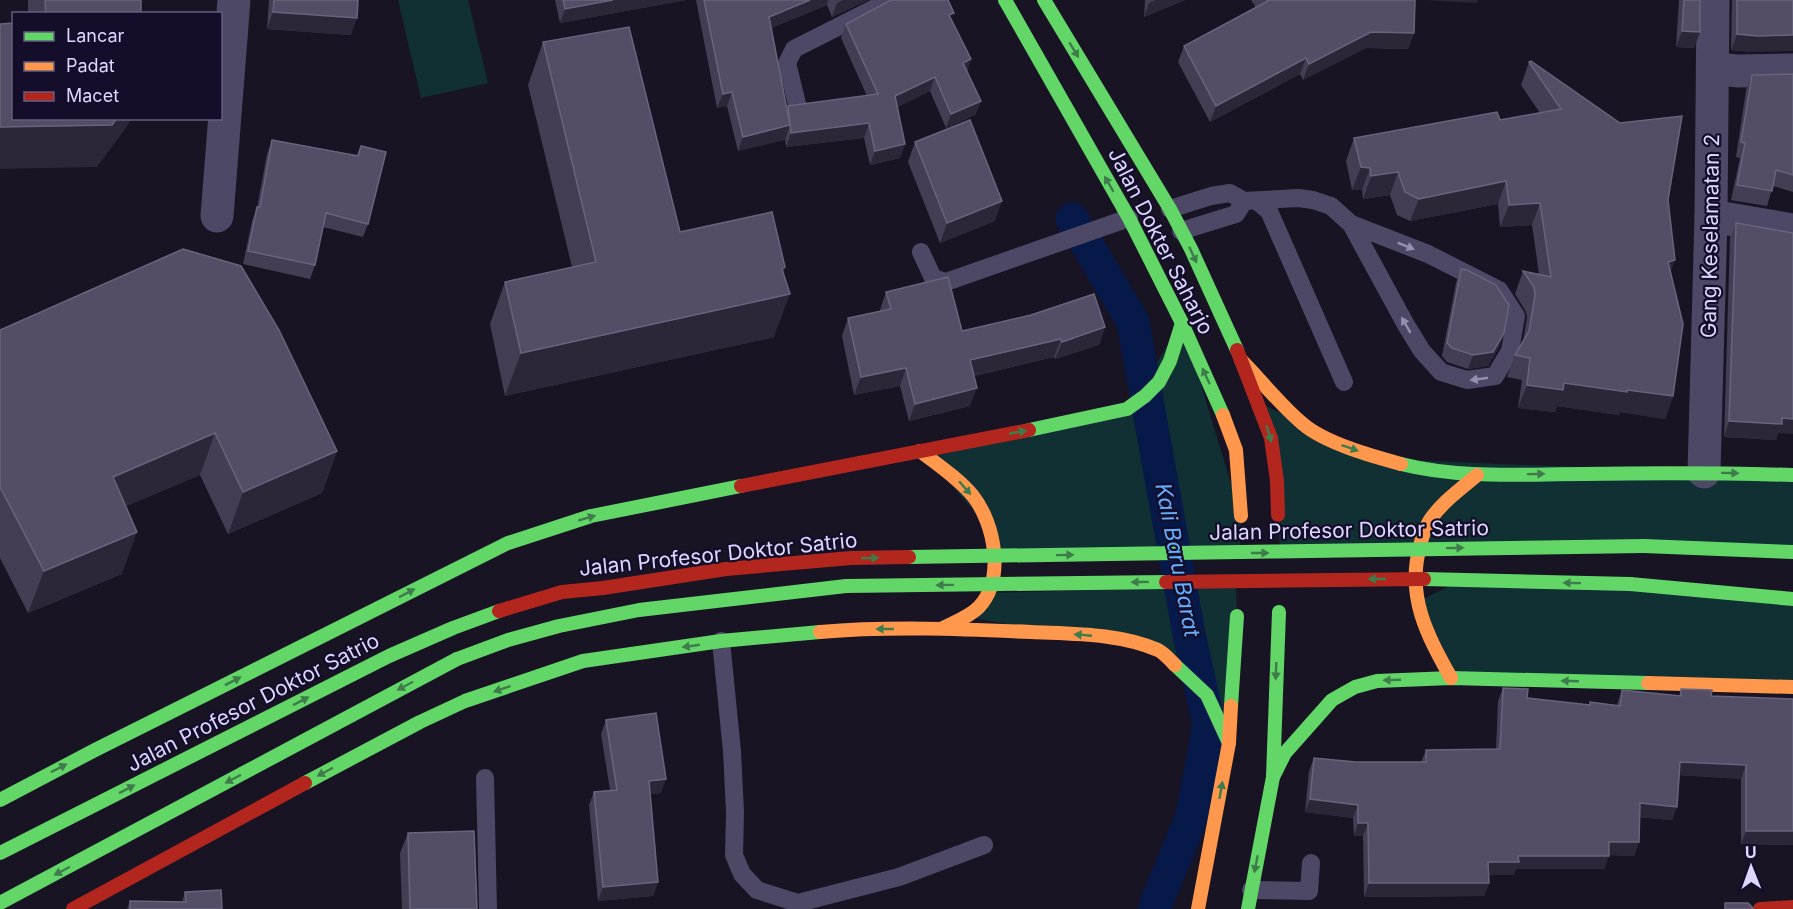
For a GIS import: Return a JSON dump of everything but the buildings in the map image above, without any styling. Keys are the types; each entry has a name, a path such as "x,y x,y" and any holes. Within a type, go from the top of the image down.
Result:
{"main road":[{"name":"Jalan Dokter Saharjo","path":"1005,0 1129,218 1182,324 1222,412 1236,450 1241,516"},
{"name":"Jalan Dokter Saharjo","path":"1044,0 1170,209 1241,360 1271,438 1277,481 1278,515"},
{"name":"Jalan Profesor Doktor Satrio","path":"2,792 508,543 591,516 1072,422 1127,409 1159,382 1170,361 1182,324"},
{"path":"1241,360 1303,424 1323,437 1383,459 1426,470 1477,475 1704,472 1793,475"},
{"path":"920,451 956,478 978,503 989,527 994,552 993,575 988,593 980,606 967,617 943,628"},
{"path":"1451,678 1430,640 1417,602 1413,576 1429,521 1450,498 1477,475"},
{"name":"Jalan Profesor Doktor Satrio","path":"0,853 389,656 450,629 564,592 726,569 851,558 1644,546 1793,552"},
{"path":"0,903 457,658 508,640 559,626 639,610 846,586 1413,579 1630,584 1793,599"},
{"path":"1248,909 1273,777 1278,612"},
{"path":"1198,909 1229,743 1237,616"},
{"path":"73,909 278,797 420,722 465,701 583,661 722,641 853,629 943,628 1085,635 1128,641 1160,651 1207,695 1229,743"},
{"path":"1273,777 1285,753 1332,700 1355,687 1377,681 1451,678 1793,687"},
{"path":"1760,909 1793,907"}],"street":[{"path":"217,216 234,0"},
{"name":"Gang Keselamatan 2","path":"1704,472 1711,216 1713,0"},
{"path":"1713,68 1793,70"},
{"path":"1711,216 1793,230"}],"lane":[{"path":"798,108 787,63 794,49 891,0"},
{"path":"1170,209 1211,195 1230,193 1251,201 1269,212 1344,382"},
{"path":"1182,231 1236,214 1251,201 1298,198 1332,206 1352,224 1406,325 1422,351 1441,372 1467,380 1495,376 1510,351 1516,315 1499,290 1428,254 1352,224"},
{"path":"921,252 933,278 946,282 1129,218"},
{"path":"722,641 732,752 735,812 734,855 742,874 757,890 798,903 899,876 984,845"},
{"path":"485,777 488,909"},
{"path":"1251,890 1309,891 1311,863"}],"green space":[{"path":"398,0 468,0 488,83 421,98"},
{"path":"1182,323 1241,516 1240,554 993,556 989,527 920,451 1127,409"},
{"path":"1259,403 1383,459 1793,476 1793,552 1280,550 1278,515"},
{"path":"1462,580 1793,599 1793,687 1451,678 1417,602"},
{"path":"1236,586 1237,616 1229,743 1160,651 967,617 988,593"}],"waterway":[{"name":"Kali Baru Barat","path":"1072,219 1133,322 1189,634 1209,725 1192,816 1154,909"}],"traffic: fast":[{"path":"1005,0 1129,218 1182,323 1223,415"},
{"path":"1044,0 1170,209 1191,249 1237,350"},
{"path":"1029,430 1127,409 1159,382 1170,361 1182,323"},
{"path":"1401,464 1446,472 1492,475 1688,473 1793,475"},
{"path":"0,800 508,543 591,516 741,486"},
{"path":"1644,546 1793,552"},
{"path":"909,557 1644,546"},
{"path":"1424,579 1630,584"},
{"path":"457,659 508,640 559,626 639,610 846,586 1166,582"},
{"path":"1630,584 1793,599"},
{"path":"0,853 389,656 499,611"},
{"path":"1248,909 1273,777 1279,612"},
{"path":"1231,706 1237,616"},
{"path":"305,783 420,722 465,701 583,661 721,641 820,632"},
{"path":"0,903 457,659"},
{"path":"1175,665 1207,695 1229,743"},
{"path":"1273,777 1285,753 1332,700 1355,687 1377,681 1451,678 1648,683"}],"traffic: slow":[{"path":"1241,360 1287,409 1312,431 1349,448 1401,464"},
{"path":"1223,415 1236,450 1241,516"},
{"path":"920,451 973,496 987,521 994,552 992,582 979,607 943,628"},
{"path":"1451,678 1421,615 1417,598 1416,564 1423,536 1430,520 1446,502 1477,475"},
{"path":"820,632 925,629 1095,635 1143,644 1160,651 1175,665"},
{"path":"1648,683 1793,687"},
{"path":"1198,909 1229,743 1231,706"}],"traffic: jam":[{"path":"1237,350 1271,438 1277,481 1278,515"},
{"path":"741,486 1029,430"},
{"path":"603,588 726,569 851,558 909,557"},
{"path":"1166,582 1424,579"},
{"path":"499,611 562,592 603,588"},
{"path":"73,909 305,783"},
{"path":"1760,909 1793,907"}]}
